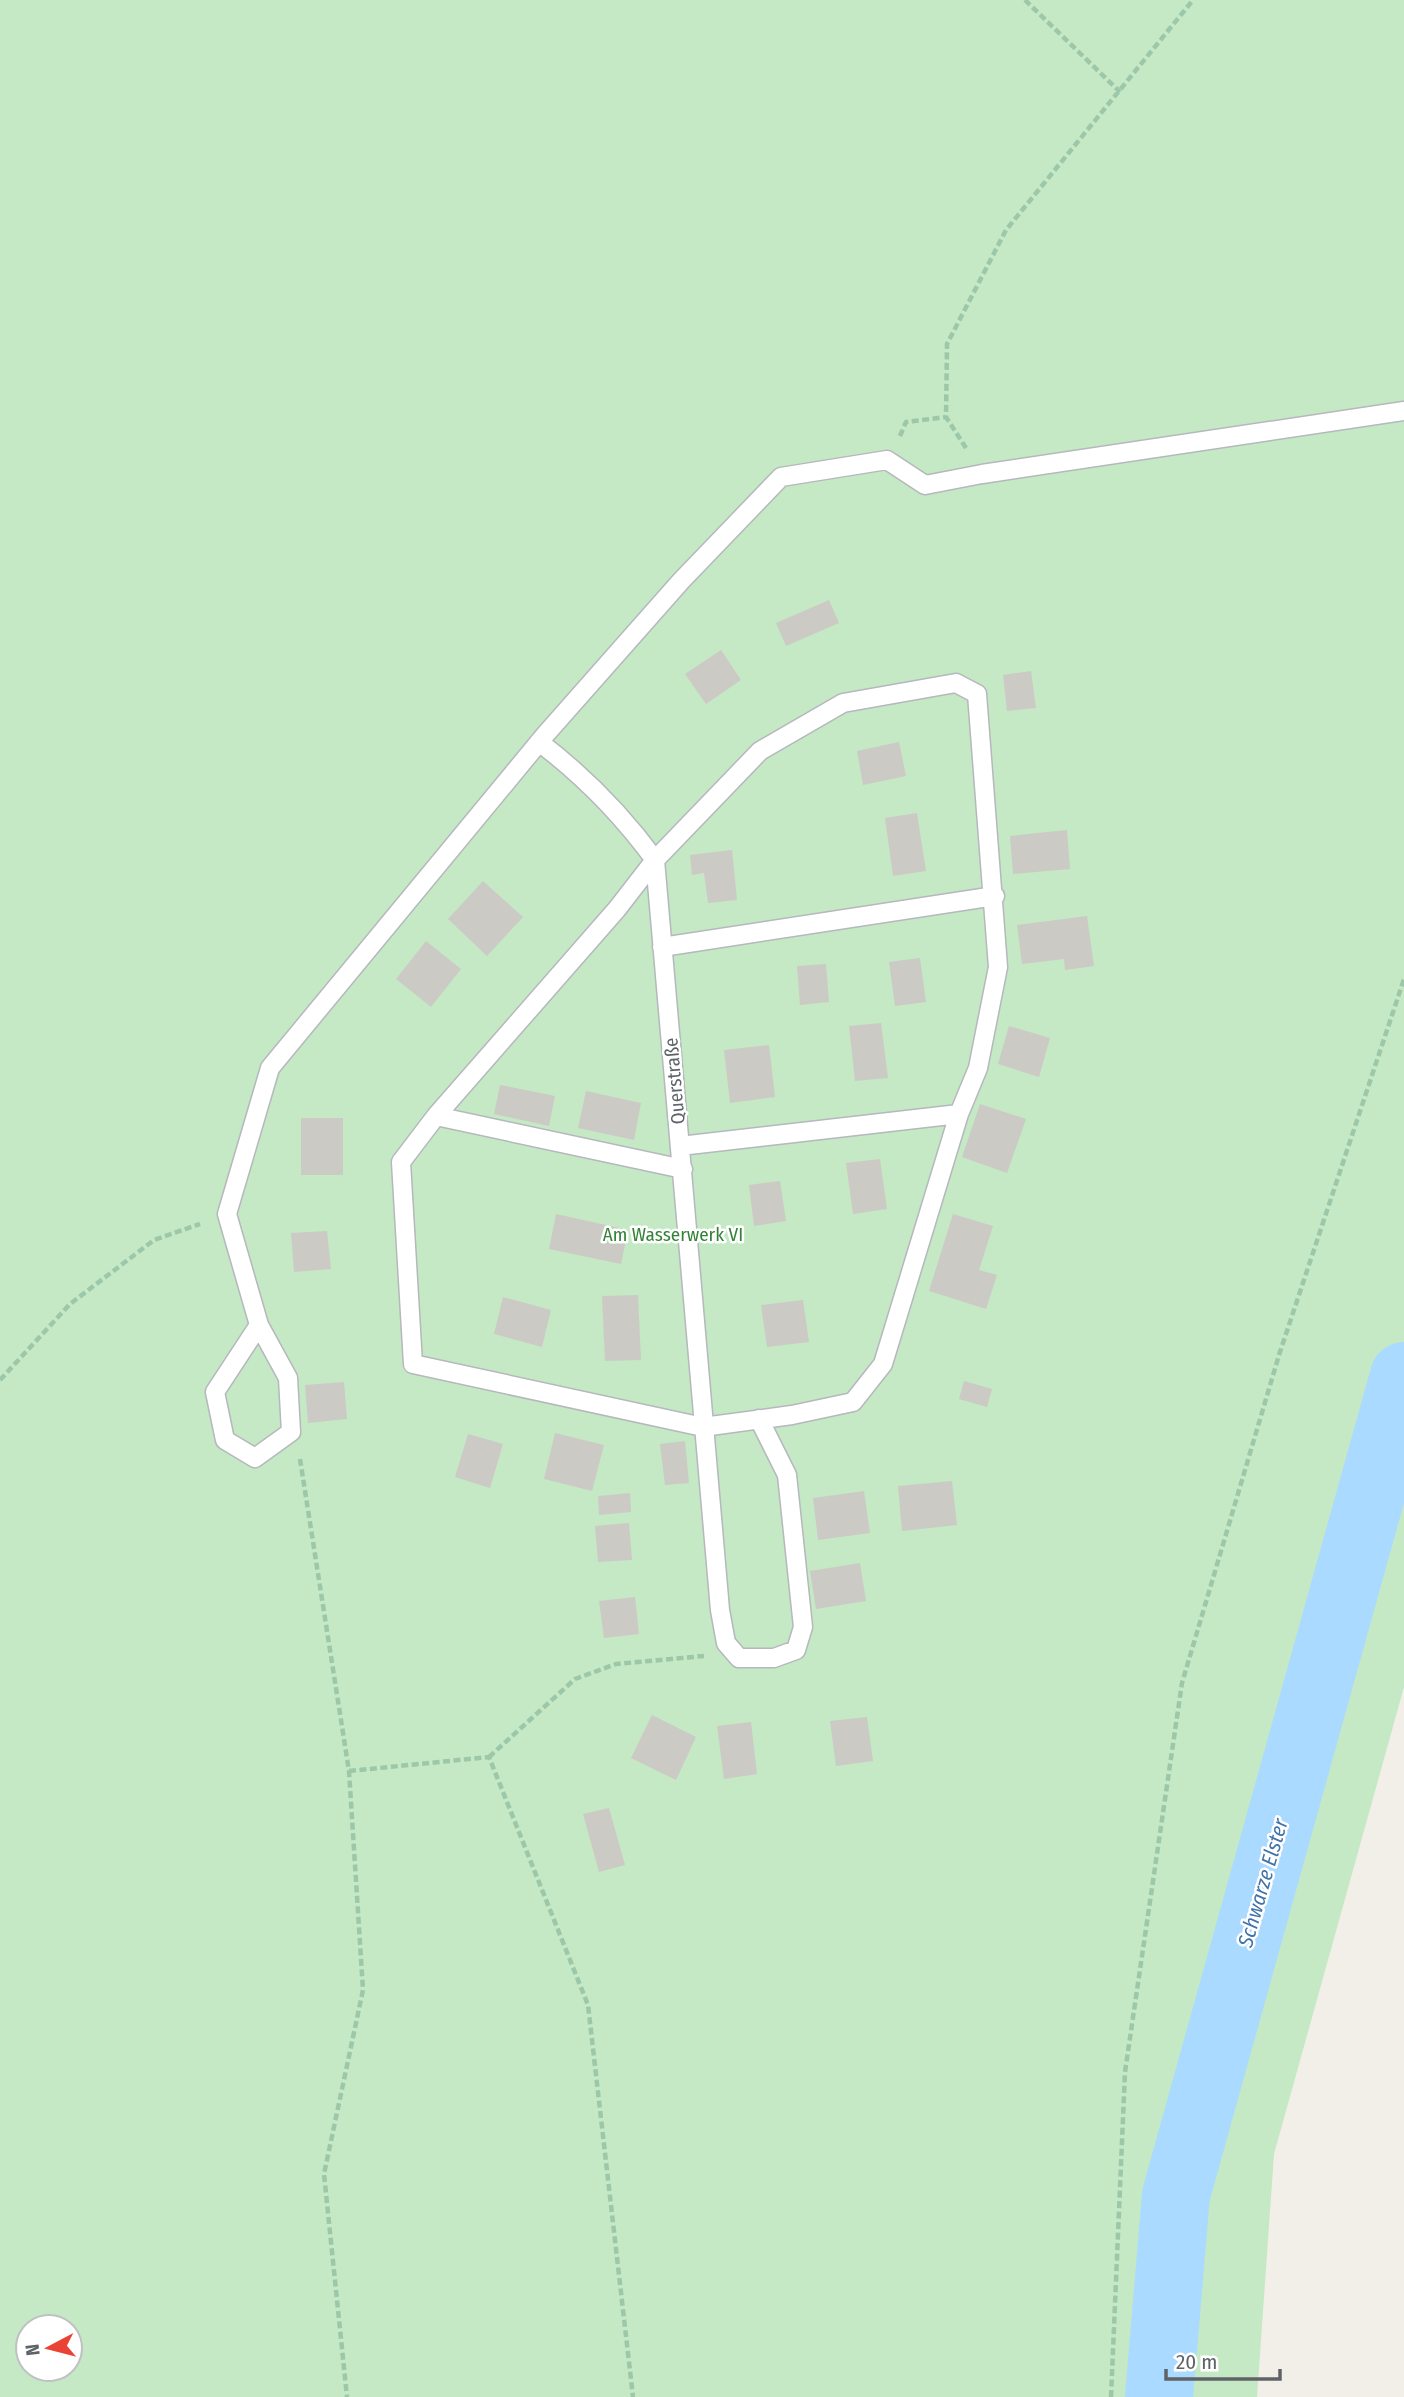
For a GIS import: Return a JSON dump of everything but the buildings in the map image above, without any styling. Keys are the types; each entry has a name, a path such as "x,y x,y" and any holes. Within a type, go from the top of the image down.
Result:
{"lane":[{"path":"259,1325 215,1392 225,1440 255,1458 291,1432 288,1378 259,1325 227,1214 270,1068 539,742 681,581 781,477 887,460 925,485 982,474 1404,411"},
{"path":"956,684 977,694 995,896 998,967 978,1068 959,1114 883,1364 853,1402 703,1427 413,1364 401,1161 436,1116 617,909 655,860 760,751 843,703 956,684"},
{"path":"539,742 572,768 632,828 655,860"},
{"name":"Querstraße","path":"655,860 720,1610 726,1643 735,1653"},
{"path":"662,947 995,896"},
{"path":"680,1146 959,1114"},
{"path":"436,1116 682,1169"},
{"path":"735,1653 740,1658 774,1658 796,1650 803,1627 788,1475 759,1419"}],"path":[{"path":"1025,0 1120,92"},
{"path":"982,474 946,418 947,344 1006,230 1193,0"},
{"path":"887,460 906,422 946,418"},
{"path":"1111,2397 1125,2072 1182,1683 1279,1356 1404,979"},
{"path":"0,1380 70,1304 154,1240 227,1214"},
{"path":"291,1432 302,1468 349,1771 363,1990 324,2174 347,2397"},
{"path":"349,1771 489,1757 575,1679 616,1664 735,1653"},
{"path":"489,1757 588,2005 633,2397"}],"green space":[{"name":"Am Wasserwerk VI","path":"0,0 1404,0 1404,1687 1274,2154 1257,2397 0,2397"}],"waterway":[{"name":"Schwarze Elster","path":"1159,2397 1176,2195 1404,1376"}]}
